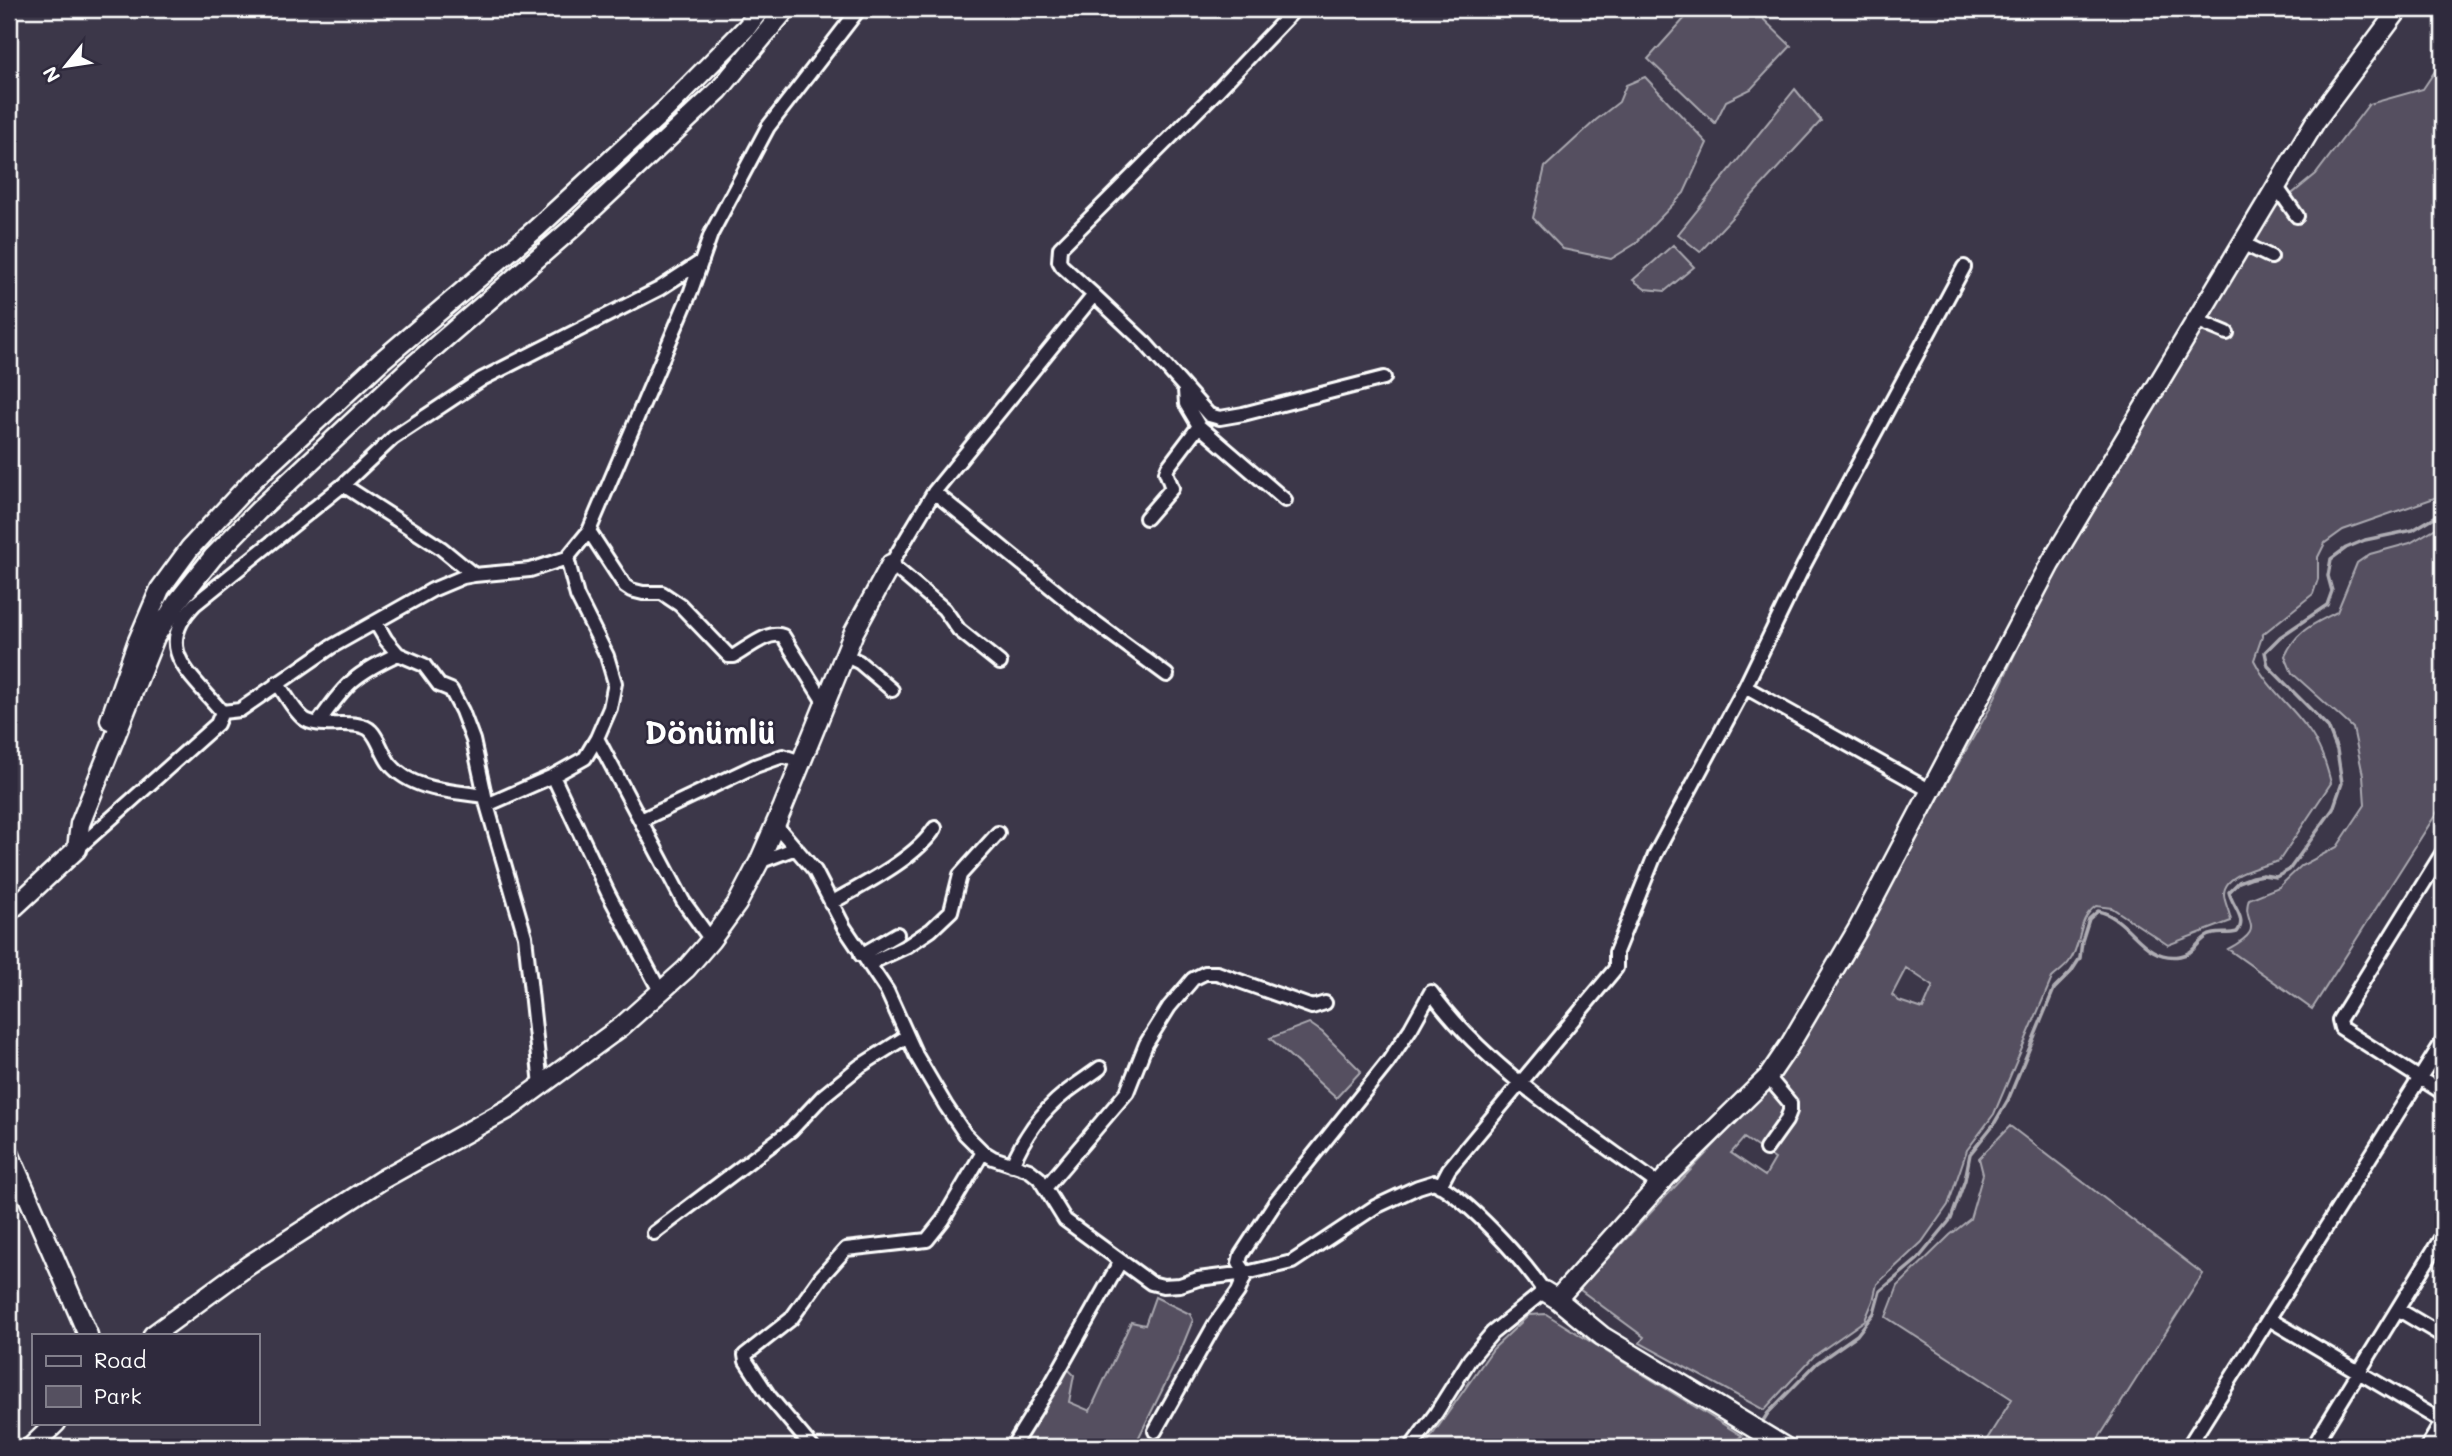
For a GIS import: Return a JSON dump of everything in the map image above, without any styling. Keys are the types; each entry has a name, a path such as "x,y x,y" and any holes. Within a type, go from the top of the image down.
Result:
{"street":[{"path":"60,865 68,832 137,643 160,589 190,548 254,479 381,361 537,228 665,110 747,27 760,9"},
{"path":"77,849 80,824 155,637 177,602 213,557 408,370 570,230 719,90 786,9"},
{"path":"222,712 240,710 331,647 432,590 463,577 530,570 567,558 589,531 691,291 711,234 768,127 857,9"},
{"path":"1295,9 1060,248 1059,261 1145,343 1209,415 1220,418 1384,378"},
{"path":"1411,1447 1470,1359 1492,1333 1550,1295 1768,1077 1859,927 2050,564 2315,122 2399,9"},
{"path":"2276,186 2297,216"},
{"path":"2242,243 2271,257"},
{"path":"222,712 177,658 174,641 183,616 343,485 393,438 482,379 659,289 702,261"},
{"path":"1440,1186 1449,1169 1616,968 1616,952 1655,855 1745,687 1804,565 1964,267"},
{"path":"154,1334 249,1265 383,1179 510,1108 622,1026 686,970 737,904 759,862 844,655 891,564 934,492 1094,295"},
{"path":"2196,320 2227,333"},
{"path":"1185,390 1186,404 1199,426 1285,500"},
{"path":"1146,518 1171,488 1166,472 1168,467 1199,426"},
{"path":"343,485 440,548 474,575"},
{"path":"934,492 1080,611 1167,676"},
{"path":"589,531 625,586 643,593 662,593 671,598 705,629 729,656 734,656 769,636 783,636 824,702"},
{"path":"277,683 303,719 318,723 362,726 371,730 391,765 404,778 422,785 486,801 554,776 586,758 610,708 615,683 607,656 577,596 567,558"},
{"path":"891,564 944,609 958,629 1000,663"},
{"path":"376,623 398,654 424,665 439,685 452,690 463,711 525,936 541,1085"},
{"path":"318,723 349,682 367,668 398,654"},
{"path":"844,655 859,662 892,690"},
{"path":"1745,687 1931,791"},
{"path":"9,912 217,724 222,712"},
{"path":"597,738 683,901 711,940"},
{"path":"640,820 755,766 783,756 801,762"},
{"path":"554,776 608,893 661,993"},
{"path":"775,824 815,871 864,959 887,991 906,1037 965,1134 983,1152 1028,1170 1039,1178 1065,1220 1151,1283 1163,1286 1180,1285 1198,1279 1246,1273 1292,1262 1375,1208 1434,1182 1451,1191 1527,1266 1550,1295 1602,1336 1785,1447"},
{"path":"831,903 892,866 929,837 935,828"},
{"path":"864,959 907,946 931,930 951,911 960,875 999,833"},
{"path":"759,862 796,848"},
{"path":"2443,852 2339,1020 2341,1028 2443,1093"},
{"path":"864,959 897,934"},
{"path":"1046,1187 1127,1093 1146,1044 1169,1007 1199,975 1217,973 1312,1007 1325,1003"},
{"path":"1246,1273 1239,1262 1241,1255 1275,1203 1388,1062 1431,992 1452,1017 1521,1083 1659,1185"},
{"path":"654,1233 791,1130 823,1096 860,1066 906,1037"},
{"path":"2188,1447 2443,1041"},
{"path":"1012,1165 1019,1148 1037,1122 1063,1094 1100,1068"},
{"path":"1766,1149 1790,1111 1790,1103 1768,1077"},
{"path":"811,1447 769,1396 746,1361 745,1355 791,1320 821,1277 846,1249 927,1240 943,1220 983,1152"},
{"path":"9,1153 88,1334"},
{"path":"2313,1447 2443,1236"},
{"path":"1013,1447 1120,1262"},
{"path":"1155,1432 1215,1324 1238,1292 1246,1273"},
{"path":"2399,1310 2443,1336"},
{"path":"2269,1319 2443,1422 2427,1447"},
{"path":"31,1447 56,1424"}],"green space":[{"path":"1693,9 1753,9 1791,46 1751,89 1726,101 1715,123 1648,59"},
{"path":"2443,59 2443,495 2343,530 2325,543 2318,557 2318,579 2313,594 2263,634 2254,660 2265,679 2312,734 2331,783 2279,861 2246,871 2230,881 2224,897 2231,921 2168,945 2112,908 2096,906 2090,912 2082,925 2073,955 2052,978 1994,1114 1967,1150 1948,1205 1922,1242 1877,1284 1865,1320 1814,1356 1764,1410 1640,1343 1644,1337 1579,1289 1716,1143 1795,1053 1831,985 1989,710 2064,556 2094,510 2270,212 2316,174 2369,104 2423,89","holes":["1906,968 1933,986 1923,1009 1899,1001 1892,995","1744,1138 1775,1159 1765,1176 1731,1153"]},
{"path":"1645,77 1707,143 1684,193 1635,244 1611,259 1563,249 1533,218 1545,167 1619,102 1626,85"},
{"path":"1795,89 1821,121 1700,252 1678,234"},
{"path":"1673,245 1694,267 1665,291 1645,289 1633,280"},
{"path":"2443,524 2443,803 2312,1009 2228,949 2241,941 2251,930 2247,908 2249,899 2279,887 2301,866 2337,847 2365,805 2363,775 2353,728 2292,673 2285,656 2300,634 2337,612 2357,563 2370,554 2410,543"},
{"path":"1309,1023 1322,1032 1361,1071 1336,1098 1270,1038"},
{"path":"2010,1126 2203,1274 2093,1447 1982,1447 2012,1399 1886,1317 1898,1286 1970,1219 1983,1174 1979,1158"},
{"path":"1155,1297 1190,1314 1193,1320 1176,1362 1134,1447 1032,1447 1024,1441 1067,1368 1074,1375 1069,1402 1090,1411 1131,1322 1145,1325"},
{"path":"1546,1314 1742,1436 1725,1447 1424,1447 1493,1349 1529,1315"}],"waterway":[{"path":"1761,1424 1768,1413 1817,1363 1857,1335 1874,1313 1880,1291 1918,1259 1951,1219 1965,1180 1970,1154 1994,1124 2008,1100 2054,989 2071,972 2080,958 2089,919 2098,911 2109,915 2156,952 2167,956 2180,956 2191,951 2209,935 2237,932 2241,922 2229,892 2239,882 2263,875 2276,877 2289,870 2333,809 2342,783 2337,750 2328,727 2268,666 2265,652 2280,637 2327,605 2332,591 2328,576 2331,559 2346,548 2365,540 2413,530 2443,512"},
{"path":"1748,1447 1756,1434"}],"district":[{"name":"Dönümlü","path":"710,733"}]}
